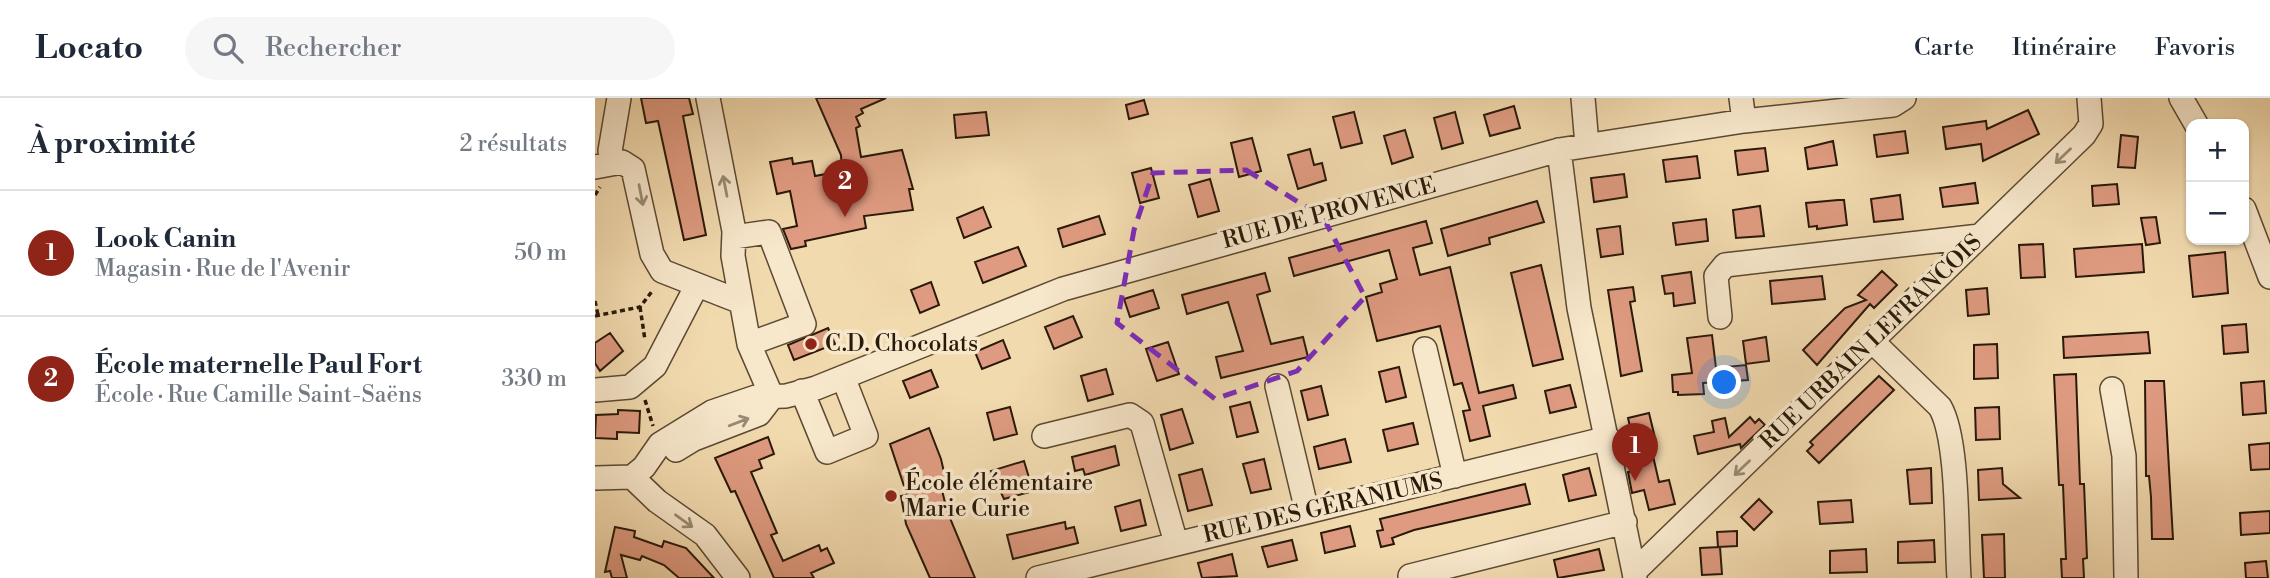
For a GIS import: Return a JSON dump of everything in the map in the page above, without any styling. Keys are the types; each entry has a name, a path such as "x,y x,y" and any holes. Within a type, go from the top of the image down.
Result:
{"street":[{"path":"619,98 602,159 622,162 633,169 652,254 660,276 697,285 741,302"},
{"path":"708,98 734,237 733,256 741,302 750,344 772,397"},
{"path":"1583,98 1587,145"},
{"path":"1741,98 1744,121"},
{"name":"RUE DE PROVENCE","path":"632,477 654,455 668,454 694,439 759,414 772,397 802,391 843,377 1063,289 1559,150 1744,121 1893,105 1904,98"},
{"name":"RUE URBAIN LEFRANCOIS","path":"1635,575 2084,135 2091,124 2089,98"},
{"path":"2181,98 2193,119"},
{"path":"1559,150 1579,308 1635,575"},
{"path":"2254,214 2270,277"},
{"path":"734,237 769,232 804,324 750,344"},
{"path":"1720,317 1716,276 1725,265 1980,236"},
{"path":"595,390 630,387 655,366 697,285"},
{"path":"1872,341 1940,407 1945,416 1951,443 1959,578"},
{"path":"1425,349 1455,476"},
{"path":"802,391 827,452 866,436 843,377"},
{"path":"1277,386 1307,511"},
{"path":"2112,389 2124,456 2126,578"},
{"path":"1044,436 1130,415 1142,423 1176,543"},
{"name":"RUE DES GÉRANIUMS","path":"1038,578 1608,438"},
{"path":"595,478 632,477 657,501 705,535 738,578"},
{"path":"1410,576 1625,522"}],"path":[{"path":"595,301 596,316 640,307 660,276"}],"highlighted area":[{"path":"1246,170 1323,217 1365,297 1297,371 1215,399 1117,323 1134,230 1153,173"}],"building":[{"path":"641,98 689,98 693,114 683,116 706,235 684,240 658,121 646,123"},
{"path":"816,98 886,98 861,109 863,113 856,117 860,126 856,128 861,157 902,150 913,189 909,189 913,210 864,216 866,228 805,241 806,246 791,249 783,229 797,226 790,191 777,194 770,162 792,158 793,164 812,161 815,176 842,171 841,155"},
{"path":"1144,100 1148,114 1129,119 1126,105"},
{"path":"1514,106 1520,128 1490,136 1484,115"},
{"path":"2028,110 2039,134 1983,161 1981,144 1946,149 1943,127 1986,121 1987,129"},
{"path":"986,112 989,135 956,138 954,115"},
{"path":"1354,112 1362,143 1341,148 1333,117"},
{"path":"1455,112 1463,143 1442,149 1434,118"},
{"path":"1405,130 1413,157 1392,164 1384,136"},
{"path":"1905,131 1908,153 1877,157 1874,135"},
{"path":"2121,135 2138,137 2135,168 2118,167"},
{"path":"1252,138 1261,171 1239,177 1231,143"},
{"path":"1833,141 1837,165 1808,169 1805,148"},
{"path":"1765,148 1768,171 1738,175 1735,151"},
{"path":"1310,149 1314,165 1322,163 1326,180 1298,189 1288,155"},
{"path":"1697,156 1700,178 1666,182 1663,160"},
{"path":"1151,168 1159,198 1140,203 1132,173"},
{"path":"1624,174 1627,197 1594,202 1591,178"},
{"path":"1210,179 1219,211 1198,217 1189,185"},
{"path":"1975,183 1978,203 1943,207 1940,188"},
{"path":"2117,184 2119,204 2093,206 2092,186"},
{"path":"1900,195 1903,219 1874,222 1871,199"},
{"path":"1844,200 1847,225 1817,229 1817,226 1809,227 1806,203"},
{"path":"1537,201 1544,222 1489,238 1490,244 1448,256 1441,229"},
{"path":"1760,206 1764,236 1736,238 1733,210"},
{"path":"983,207 991,227 964,238 957,218"},
{"path":"1099,216 1105,234 1063,247 1058,229"},
{"path":"2156,217 2160,243 2146,245 2141,218"},
{"path":"1706,219 1708,241 1676,245 1673,223"},
{"path":"1426,221 1432,243 1413,248 1420,275 1450,267 1479,393 1513,385 1516,398 1483,406 1490,436 1470,441 1463,411 1470,410 1462,383 1454,385 1440,326 1377,341 1366,297 1382,292 1380,284 1397,279 1389,250 1294,276 1289,258"},
{"path":"1620,226 1623,254 1601,257 1597,229"},
{"path":"2043,244 2045,277 2021,278 2019,245"},
{"path":"2142,244 2144,272 2076,277 2074,249"},
{"path":"1018,247 1026,266 983,283 975,262"},
{"path":"2225,252 2228,293 2193,297 2189,256"},
{"path":"1541,265 1563,359 1533,366 1511,273"},
{"path":"1882,271 1897,285 1874,308 1870,304 1817,365 1803,350 1845,308 1866,300 1858,295"},
{"path":"1691,272 1695,303 1674,306 1673,293 1665,294 1662,276"},
{"path":"1265,273 1270,291 1257,295 1271,344 1303,337 1308,357 1221,378 1216,357 1243,351 1228,302 1187,314 1182,295"},
{"path":"1822,276 1825,299 1772,304 1770,281"},
{"path":"931,282 939,305 920,313 911,290"},
{"path":"1633,287 1635,301 1630,302 1642,371 1621,376 1608,290"},
{"path":"1987,288 1989,314 1968,316 1966,290"},
{"path":"1153,290 1159,308 1130,317 1124,299"},
{"path":"1073,316 1082,337 1054,349 1045,327"},
{"path":"2246,324 2248,352 2224,354 2222,326"},
{"name":"C.D. Chocolats","path":"828,328 835,344 794,360 788,345"},
{"path":"2148,332 2150,353 2064,358 2063,337"},
{"path":"610,333 623,351 600,371 595,363 595,343"},
{"path":"1712,335 1716,368 1746,365 1748,380 1703,383 1704,394 1678,395 1678,392 1673,392 1672,375 1692,373 1687,338"},
{"path":"1766,337 1769,361 1746,364 1743,341"},
{"path":"1003,340 1010,358 982,369 975,352"},
{"path":"1168,342 1179,374 1157,381 1146,349"},
{"path":"1997,344 1998,378 1974,379 1974,345"},
{"path":"1399,367 1406,397 1386,402 1379,372"},
{"path":"1106,369 1113,394 1088,401 1081,376"},
{"path":"931,370 938,387 910,398 903,381"},
{"path":"2076,374 2080,484 2084,484 2087,558 2083,559 2084,578 2062,578 2061,559 2066,559 2063,485 2059,485 2054,375"},
{"path":"1879,376 1894,390 1819,463 1807,451 1813,445 1810,442"},
{"path":"2145,381 2164,381 2173,539 2152,539 2149,476 2146,476"},
{"path":"2264,381 2266,413 2243,415 2241,383"},
{"path":"1570,385 1576,407 1550,413 1545,391"},
{"path":"1321,386 1328,415 1308,420 1301,391"},
{"path":"1250,402 1258,432 1237,437 1230,407"},
{"path":"1010,407 1017,434 994,440 987,413"},
{"path":"1999,407 2000,439 1976,440 1975,408"},
{"path":"1182,409 1193,443 1170,450 1161,415"},
{"path":"618,410 640,411 639,433 617,432 617,439 595,438 596,415 618,414"},
{"path":"1649,413 1656,442 1650,443 1659,482 1669,480 1675,504 1649,510 1644,490 1632,493 1628,472 1640,470 1628,418"},
{"path":"1750,417 1755,423 1759,419 1765,425 1741,448 1740,444 1698,454 1694,436 1714,432 1712,421 1725,418 1729,437"},
{"path":"1413,423 1418,444 1388,451 1383,430"},
{"path":"929,428 941,459 947,485 941,486 947,511 975,578 930,578 906,524 901,496 907,495 890,444"},
{"path":"768,437 774,454 759,460 762,468 751,472 777,533 771,535 783,561 819,545 821,551 827,548 834,563 811,573 814,578 774,578 735,491 731,492 715,458"},
{"path":"1345,439 1351,462 1319,469 1314,447"},
{"path":"2270,443 2270,469 2251,470 2249,445"},
{"path":"1115,446 1119,465 1085,475 1083,469 1075,471 1072,457"},
{"path":"1264,459 1271,489 1251,493 1243,464"},
{"path":"1024,461 1033,491 1004,499 991,471"},
{"path":"1589,468 1596,495 1569,501 1563,475"},
{"path":"1931,468 1932,503 1910,504 1907,470"},
{"path":"2002,468 2003,484 2020,498 1979,500 1978,470"},
{"path":"1202,469 1212,505 1188,511 1179,475"},
{"path":"1525,484 1530,504 1414,530 1392,538 1394,544 1381,547 1377,531 1383,530 1380,519"},
{"path":"1759,499 1772,512 1754,530 1741,517"},
{"path":"1140,500 1146,525 1121,531 1115,507"},
{"path":"1851,500 1853,522 1820,524 1818,502"},
{"path":"2270,511 2270,533 2241,535 2240,513"},
{"path":"1065,522 1066,529 1074,527 1078,543 1013,559 1007,535"},
{"path":"1350,526 1355,546 1325,553 1321,533"},
{"path":"615,527 635,531 634,537 662,547 664,541 686,548 714,578 679,578 664,565 642,556 640,560 621,555 627,578 612,578 610,571 605,572"},
{"path":"1737,531 1737,546 1718,547 1717,532"},
{"path":"2004,534 2005,578 1984,578 1982,535"},
{"path":"1292,540 1297,560 1268,567 1262,547"},
{"path":"1934,540 1935,562 1898,563 1898,542"},
{"path":"1720,547 1722,574 1702,575 1700,548"},
{"path":"1599,549 1604,570 1558,578 1554,560"},
{"path":"1866,549 1867,572 1830,573 1830,551"},
{"path":"1232,554 1237,576 1202,578 1198,563"},
{"path":"2266,561 2268,578 2246,578 2245,563"}],"place":[{"name":"École maternelle Paul Fort","path":"845,217"},
{"name":"C.D. Chocolats","path":"811,344"},
{"name":"Look Canin","path":"1635,481"},
{"name":"École élémentaire Marie Curie","path":"891,496"}]}
